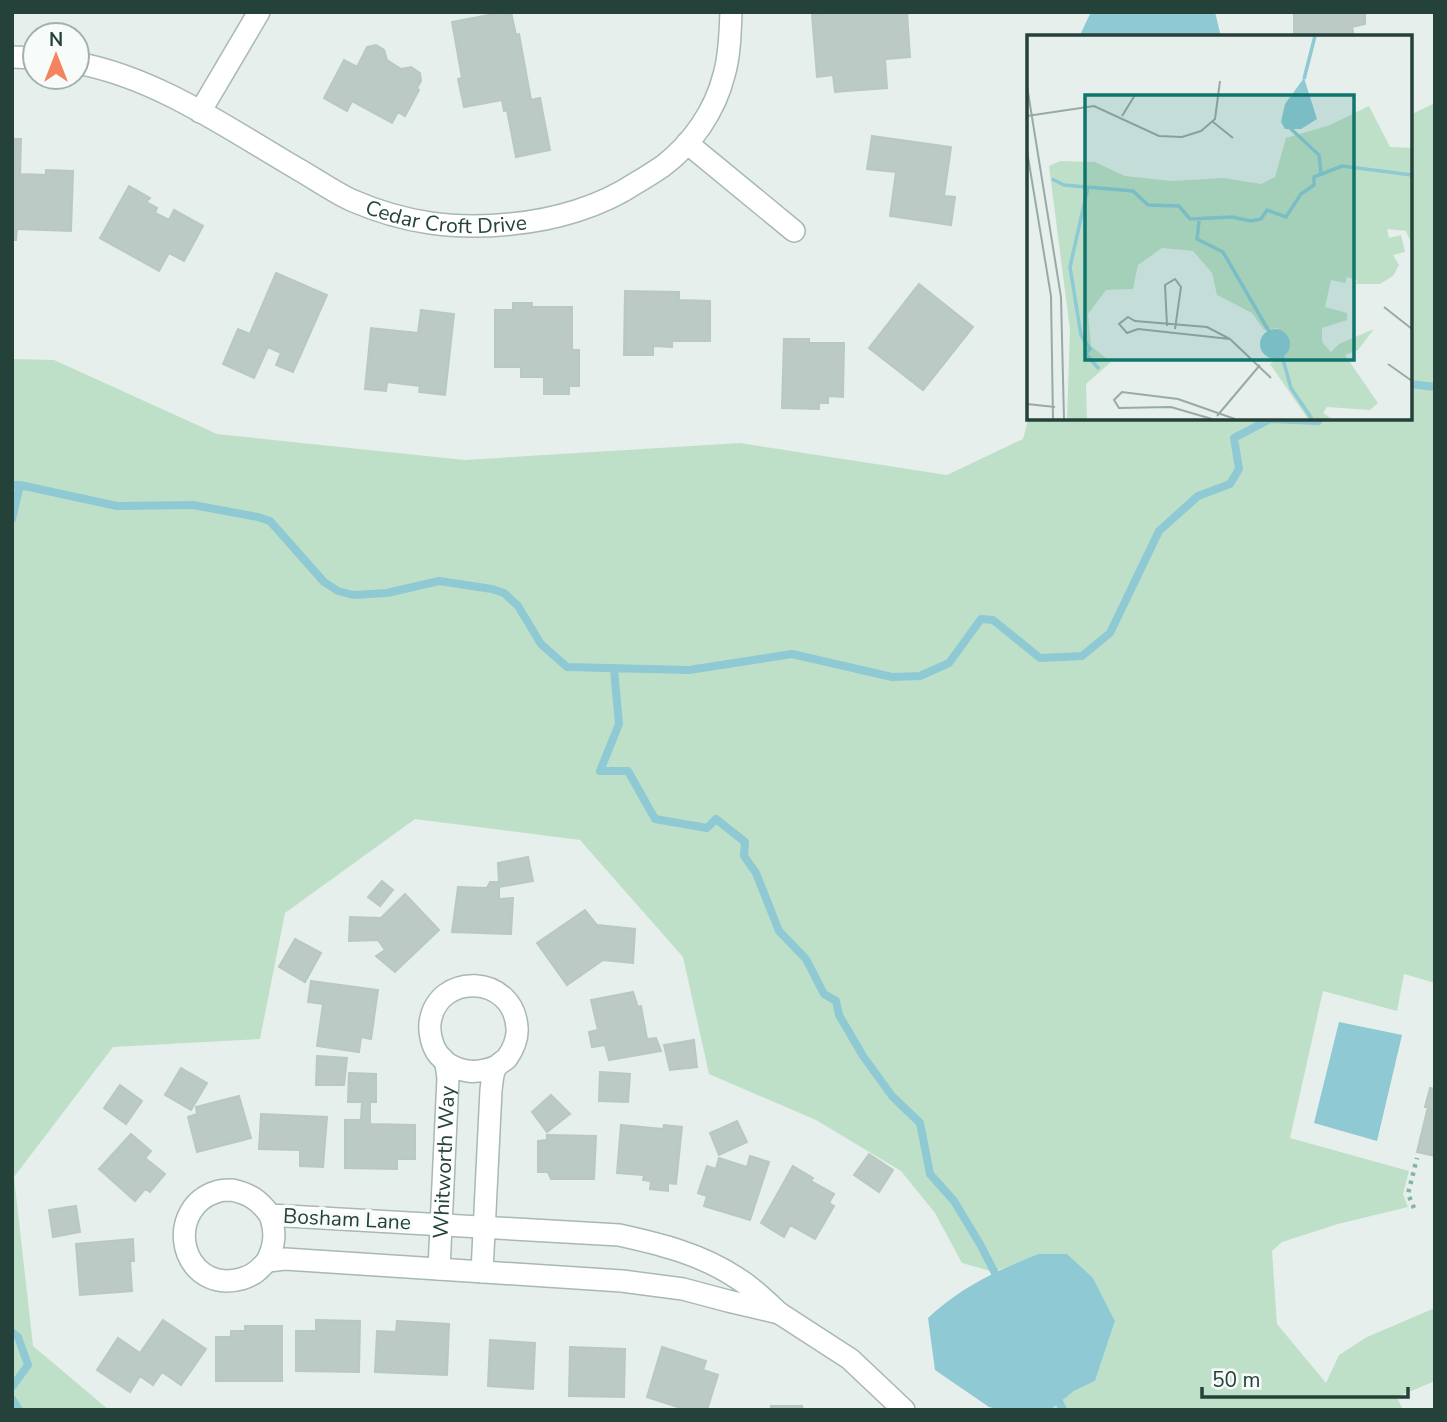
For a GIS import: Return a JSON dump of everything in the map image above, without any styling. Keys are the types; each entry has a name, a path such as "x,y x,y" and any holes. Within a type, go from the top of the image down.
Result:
{"street":[{"path":"200,112 259,12"},
{"name":"Cedar Croft Drive","path":"91,66 151,85 349,199 396,216 445,226 478,227 556,217 623,192 663,166 687,143 711,110 724,76 730,47 731,12"},
{"path":"687,143 794,230"},
{"name":"Whitworth Way","path":"439,1269 449,1078 445,1062 436,1051 431,1037 430,1022 435,1008 444,997 457,988 471,985 499,993 516,1016 517,1031 507,1058 495,1067 491,1090 482,1272"},
{"path":"445,1062 456,1069 469,1072 482,1072 495,1067"},
{"name":"Bosham Lane","path":"779,1313 683,1289 622,1281 285,1259 267,1261 255,1273 241,1279 225,1281 210,1277 197,1268 188,1255 184,1240 185,1224 191,1210 202,1198 216,1192 232,1190 247,1193 261,1202 270,1215 619,1235 659,1244 705,1259 739,1279 779,1313 850,1359 904,1410"},
{"path":"267,1261 274,1239 274,1226 270,1215"}],"path":[{"path":"1414,1208 1408,1194 1417,1157"}],"green space":[{"path":"1435,103 1435,983 1404,974 1397,1011 1323,991 1290,1138 1409,1171 1403,1194 1408,1207 1338,1224 1282,1242 1272,1251 1277,1324 1326,1383 1339,1355 1367,1337 1435,1308 1435,1381 1397,1397 1403,1410 1050,1410 1074,1391 1095,1381 1115,1321 1093,1278 1038,1254 994,1272 962,1263 935,1213 901,1171 816,1120 709,1074 683,957 580,840 415,819 285,913 260,1039 113,1047 14,1177 33,1346 109,1410 12,1410 12,359 54,360 217,434 465,460 740,443 947,475 1023,439 1028,420 1412,420 1412,114"}],"water":[{"path":"1091,12 1215,12 1221,35 1080,35"},
{"path":"1339,1022 1402,1035 1377,1141 1314,1123"},
{"path":"1038,1254 1067,1254 1093,1278 1115,1321 1095,1381 1074,1391 1050,1410 1002,1410 989,1407 935,1370 928,1318 953,1297 980,1281"}],"building":[{"path":"511,12 516,35 519,34 531,100 540,98 550,150 516,157 507,110 504,111 502,100 464,107 452,22"},
{"path":"833,12 907,12 910,57 885,59 887,88 835,92 833,75 817,77 812,15"},
{"path":"1294,12 1365,12 1365,24 1352,27 1354,35 1294,35"},
{"path":"376,45 384,50 387,60 401,69 411,67 420,73 421,81 417,88 419,90 405,116 398,112 392,123 352,101 347,111 324,98 344,60 357,67 367,47"},
{"path":"872,136 951,147 944,196 955,197 951,225 890,216 896,172 867,169"},
{"path":"12,139 21,139 20,174 46,175 46,170 73,171 71,231 17,229 16,240 12,240"},
{"path":"129,186 150,198 146,202 157,208 155,213 169,220 174,210 203,226 184,261 169,253 159,271 100,238"},
{"path":"276,273 327,295 293,372 276,365 281,353 268,347 254,378 223,364 238,329 250,334"},
{"path":"919,284 973,327 923,390 869,348"},
{"path":"625,291 679,292 679,300 710,301 710,341 672,341 672,347 653,346 653,355 624,355"},
{"path":"513,303 532,303 532,307 572,307 572,350 579,350 579,386 569,386 569,394 544,394 544,377 521,377 521,367 495,367 495,310 513,310"},
{"path":"421,310 454,314 445,395 419,392 420,386 387,382 386,391 365,389 371,328 418,333"},
{"path":"784,339 809,339 809,343 844,343 843,397 828,396 828,403 819,403 819,409 782,408"},
{"path":"528,857 533,881 499,887 499,899 513,898 511,934 452,932 458,887 487,888 490,882 499,882 498,863"},
{"path":"382,881 393,890 380,906 368,897"},
{"path":"405,894 439,930 395,972 376,956 385,950 378,940 349,941 350,917 381,918"},
{"path":"585,910 597,925 635,929 633,963 603,960 567,985 537,943"},
{"path":"295,939 321,953 305,982 279,967"},
{"path":"311,981 378,990 371,1039 361,1037 359,1052 317,1046 323,1004 308,1002"},
{"path":"633,992 638,1007 641,1006 647,1039 656,1038 661,1051 609,1060 605,1045 592,1047 589,1032 598,1030 591,1000"},
{"path":"694,1040 697,1067 670,1070 664,1045"},
{"path":"317,1056 347,1058 344,1085 316,1085"},
{"path":"181,1068 207,1083 191,1110 165,1095"},
{"path":"600,1072 630,1074 628,1102 599,1101"},
{"path":"349,1073 376,1074 376,1102 370,1102 370,1124 415,1125 415,1159 397,1159 397,1169 345,1168 345,1120 361,1120 362,1102 348,1102"},
{"path":"120,1085 142,1101 126,1124 104,1108"},
{"path":"1435,1086 1435,1156 1417,1152 1430,1088 1434,1089"},
{"path":"551,1095 570,1114 547,1132 532,1112"},
{"path":"239,1096 251,1138 197,1152 188,1117 197,1114 196,1107"},
{"path":"261,1114 327,1117 323,1167 300,1166 300,1150 259,1149"},
{"path":"737,1121 747,1142 719,1155 710,1133"},
{"path":"621,1125 663,1129 664,1125 682,1127 676,1184 668,1183 668,1191 650,1189 651,1181 643,1180 644,1175 617,1173"},
{"path":"131,1134 151,1151 145,1158 165,1174 150,1192 145,1189 135,1201 99,1169"},
{"path":"547,1135 596,1136 594,1179 551,1179 548,1172 538,1172 538,1141 547,1140"},
{"path":"869,1154 893,1170 879,1192 854,1175"},
{"path":"750,1156 769,1162 750,1220 704,1206 707,1196 698,1193 707,1166 716,1169 719,1158 747,1167"},
{"path":"793,1166 813,1178 811,1181 834,1194 829,1203 834,1206 815,1239 790,1225 784,1237 761,1223"},
{"path":"76,1206 80,1232 53,1237 49,1210"},
{"path":"133,1239 134,1261 130,1261 132,1291 80,1295 76,1244"},
{"path":"163,1320 206,1349 181,1385 162,1372 153,1385 140,1376 130,1392 97,1370 118,1338 140,1353"},
{"path":"316,1320 360,1321 359,1372 296,1371 296,1331 316,1331"},
{"path":"397,1321 449,1324 447,1375 375,1372 377,1331 396,1332"},
{"path":"245,1326 282,1326 282,1381 216,1381 216,1337 231,1337 231,1331 245,1331"},
{"path":"490,1340 535,1343 533,1389 488,1386"},
{"path":"570,1347 625,1349 624,1397 569,1396"},
{"path":"662,1347 706,1361 703,1370 718,1375 707,1410 687,1410 647,1397"},
{"path":"771,1406 802,1406 803,1410 771,1410"}],"waterway":[{"path":"1412,384 1435,387"},
{"path":"12,485 117,506 193,505 258,517 270,521 324,582 338,591 353,595 387,593 439,581 492,589 504,593 518,606 541,644 567,667 689,670 792,654 892,677 920,676 949,663 981,619 993,620 1040,658 1082,656 1110,633 1159,531 1198,496 1230,484 1239,469 1234,438 1268,420"},
{"path":"1294,420 1319,420"},
{"path":"12,519 20,485"},
{"path":"614,669 619,724 600,771 628,771 655,819 707,828 716,819 745,842 744,856 756,873 779,931 806,959 824,994 836,1001 839,1015 863,1056 892,1096 920,1123 930,1174 954,1201 999,1281"},
{"path":"12,1332 18,1337 28,1365 12,1387"},
{"path":"1055,1393 1063,1410"},
{"path":"12,1399 19,1410"}]}
